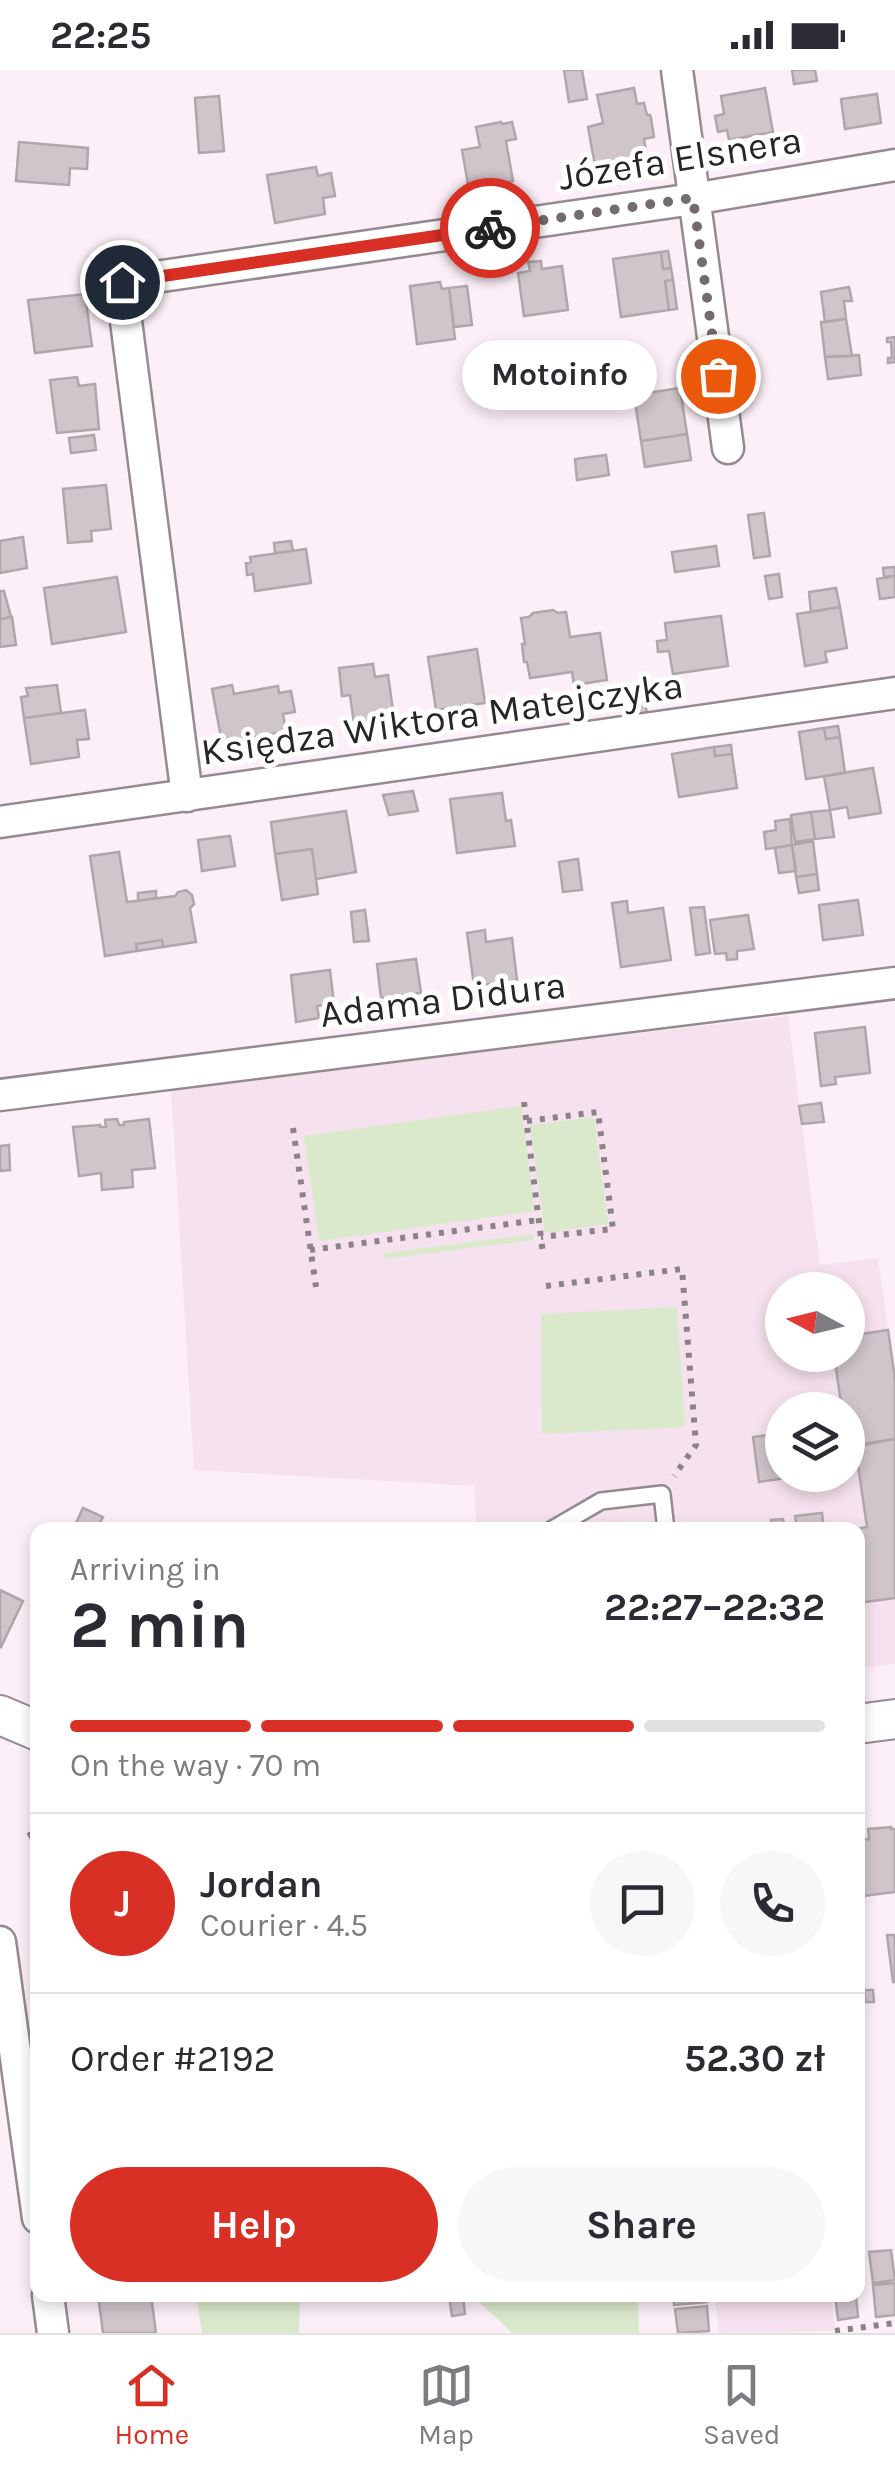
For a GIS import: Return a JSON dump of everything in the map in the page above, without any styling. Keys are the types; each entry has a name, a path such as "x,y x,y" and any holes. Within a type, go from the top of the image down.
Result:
{"street":[{"path":"677,70 728,448"},
{"name":"Józefa Elsnera","path":"188,796 122,282 895,165"},
{"name":"Księdza Wiktora Matejczyka","path":"0,822 895,692"},
{"name":"Adama Didura","path":"0,1095 895,983"},
{"path":"0,1715 30,1728"},
{"path":"865,1723 895,1719"},
{"path":"0,1942 30,2160"},
{"path":"49,2302 53,2333"}],"lane":[{"path":"564,1522 601,1500 662,1494 665,1522"}],"path":[{"path":"524,1102 543,1254"},
{"path":"527,1121 598,1112 613,1229 541,1237"},
{"path":"293,1128 316,1287"},
{"path":"310,1250 539,1220"},
{"path":"546,1286 682,1268 696,1444 662,1494"},
{"path":"835,2331 895,2323"}],"shaded area":[{"path":"788,1016 820,1265 878,1258 895,1379 895,1664 865,1667 865,1522 476,1522 474,1486 194,1470 171,1088"},
{"path":"716,2302 832,2302 835,2331 719,2333"}],"green space":[{"path":"521,1106 535,1211 319,1241 304,1136"},
{"path":"594,1117 608,1224 545,1233 530,1125"},
{"path":"533,1234 533,1240 385,1259 384,1253"},
{"path":"677,1307 685,1427 542,1434 541,1314"},
{"path":"197,2302 300,2302 299,2333 202,2333"},
{"path":"479,2302 638,2302 639,2333 512,2333"}],"building":[{"path":"564,70 582,70 587,99 569,102"},
{"path":"792,70 815,70 817,81 794,84"},
{"path":"634,88 637,104 644,103 651,118 654,137 644,139 647,156 595,166 588,127 603,123 597,95"},
{"path":"765,88 773,132 729,140 727,130 718,132 715,116 724,114 721,96"},
{"path":"877,94 881,123 845,129 841,99"},
{"path":"219,96 224,151 199,153 195,98"},
{"path":"512,122 516,139 506,141 513,181 469,190 462,150 480,147 476,127"},
{"path":"19,142 88,148 87,169 70,168 69,185 16,181"},
{"path":"316,167 318,176 331,173 335,196 323,198 325,214 275,223 267,175"},
{"path":"668,251 671,268 663,269 661,252"},
{"path":"661,252 663,269 671,268 673,280 665,281 669,310 621,317 613,259"},
{"path":"541,261 542,269 562,266 568,310 524,316 518,273 530,271 528,262"},
{"path":"673,280 677,309 669,310 665,281"},
{"path":"440,282 442,289 449,288 455,339 417,344 410,286"},
{"path":"467,286 472,325 454,327 449,288"},
{"path":"849,287 852,301 844,301 846,319 825,322 821,292"},
{"path":"85,294 92,346 35,353 28,300"},
{"path":"846,319 852,356 825,357 821,322"},
{"path":"895,337 895,362 888,363 888,358 892,358 887,338"},
{"path":"859,355 861,375 828,379 825,357"},
{"path":"532,363 536,390 516,393 512,366"},
{"path":"77,377 79,386 95,384 99,429 57,433 50,380"},
{"path":"680,388 687,434 641,441 634,395"},
{"path":"687,434 691,460 645,467 641,441"},
{"path":"94,435 96,450 71,453 69,438"},
{"path":"606,455 609,475 577,480 575,459"},
{"path":"106,485 111,529 91,531 92,541 68,543 63,489"},
{"path":"764,513 770,556 754,558 748,515"},
{"path":"23,537 27,568 0,573 0,541"},
{"path":"291,541 293,551 275,553 274,543"},
{"path":"716,546 719,566 675,572 672,552"},
{"path":"306,549 311,583 255,591 253,574 247,575 250,557"},
{"path":"895,567 895,576 884,577 883,568"},
{"path":"779,574 782,597 769,599 765,576"},
{"path":"895,576 895,597 880,599 877,579"},
{"path":"117,577 126,632 52,644 44,588"},
{"path":"836,588 840,607 811,612 809,592"},
{"path":"0,591 4,591 11,617 0,619"},
{"path":"840,607 847,648 825,652 827,662 805,666 797,614"},
{"path":"553,610 566,612 570,637 600,633 607,680 574,685 572,672 530,678 524,662 521,618"},
{"path":"721,616 728,666 673,674 669,651 658,652 657,641 667,640 665,623"},
{"path":"12,617 16,645 0,647 0,619"},
{"path":"477,649 485,703 436,710 428,657"},
{"path":"373,664 375,677 388,675 394,717 354,723 350,695 342,696 339,668"},
{"path":"57,685 61,713 24,718 21,697 28,696 26,688"},
{"path":"232,685 234,694 278,686 279,693 291,691 295,712 283,714 286,731 222,743 212,689"},
{"path":"644,699 647,713 637,715 634,700"},
{"path":"85,710 89,739 77,740 79,757 31,764 24,718"},
{"path":"838,726 840,737 826,739 824,728"},
{"path":"824,728 826,739 840,737 845,773 806,779 799,732"},
{"path":"731,745 732,754 715,756 714,747"},
{"path":"714,747 715,756 732,754 737,788 679,797 672,754"},
{"path":"873,768 881,813 849,818 847,807 830,810 824,776"},
{"path":"413,791 418,811 389,815 383,795"},
{"path":"502,793 515,846 457,853 450,799"},
{"path":"830,810 834,837 815,839 811,812"},
{"path":"346,811 356,872 316,879 312,849 275,854 271,822"},
{"path":"811,812 815,839 795,842 791,815"},
{"path":"790,819 792,845 766,849 764,832 776,830 775,821"},
{"path":"230,836 235,866 202,871 198,840"},
{"path":"813,841 817,874 796,877 792,845"},
{"path":"792,845 796,871 779,873 775,848"},
{"path":"312,849 318,894 282,900 275,854"},
{"path":"119,852 127,902 175,896 186,890 192,895 194,904 190,908 196,942 163,947 162,940 136,944 137,951 105,956 90,856"},
{"path":"578,859 582,890 563,892 559,862"},
{"path":"817,874 819,890 799,893 796,877"},
{"path":"156,891 156,898 138,901 138,893"},
{"path":"858,900 863,935 823,940 819,905"},
{"path":"627,901 628,913 663,908 671,960 621,967 612,903"},
{"path":"704,907 710,953 696,955 690,908"},
{"path":"365,910 369,941 354,942 351,912"},
{"path":"748,915 754,949 737,951 737,959 727,960 726,953 715,954 710,920"},
{"path":"485,930 486,942 512,938 517,980 474,986 467,933"},
{"path":"162,940 163,947 137,951 136,944"},
{"path":"416,959 421,993 381,998 377,964"},
{"path":"330,970 334,1004 317,1006 319,1018 296,1022 291,975"},
{"path":"865,1027 870,1073 835,1077 836,1084 821,1086 815,1033"},
{"path":"821,1103 824,1122 802,1124 799,1106"},
{"path":"117,1119 119,1125 124,1125 149,1119 155,1168 132,1170 133,1187 102,1190 101,1173 79,1176 73,1127 106,1127 105,1120"},
{"path":"9,1145 10,1170 0,1171 0,1146"},
{"path":"888,1330 895,1379 895,1439 865,1445 865,1392 839,1392 836,1372 865,1372 865,1333"},
{"path":"765,1435 765,1481 759,1482 753,1437"},
{"path":"895,1439 895,1598 865,1602 867,1527 862,1492 865,1492 865,1444"},
{"path":"83,1508 103,1517 100,1522 76,1522"},
{"path":"822,1513 823,1522 796,1522 795,1516"},
{"path":"0,1590 23,1601 1,1647 0,1646"},
{"path":"868,1829 895,1829 895,1892 865,1896"},
{"path":"887,1935 895,1935 895,1982 893,1982"},
{"path":"865,1990 873,1990 874,2002 865,2002"},
{"path":"891,2250 895,2280 873,2283 869,2252"},
{"path":"895,2283 895,2315 876,2317 873,2285"},
{"path":"99,2302 152,2302 156,2333 103,2333"},
{"path":"450,2302 464,2302 465,2314 452,2316"},
{"path":"836,2302 857,2302 858,2317 838,2320"},
{"path":"707,2306 709,2331 678,2333 675,2309"}],"way so far":[{"path":"490,228 693,198 718,376"}],"place":[{"name":"Motoinfo","path":"718,376"}],"route":[{"path":"122,282 490,228"}]}
